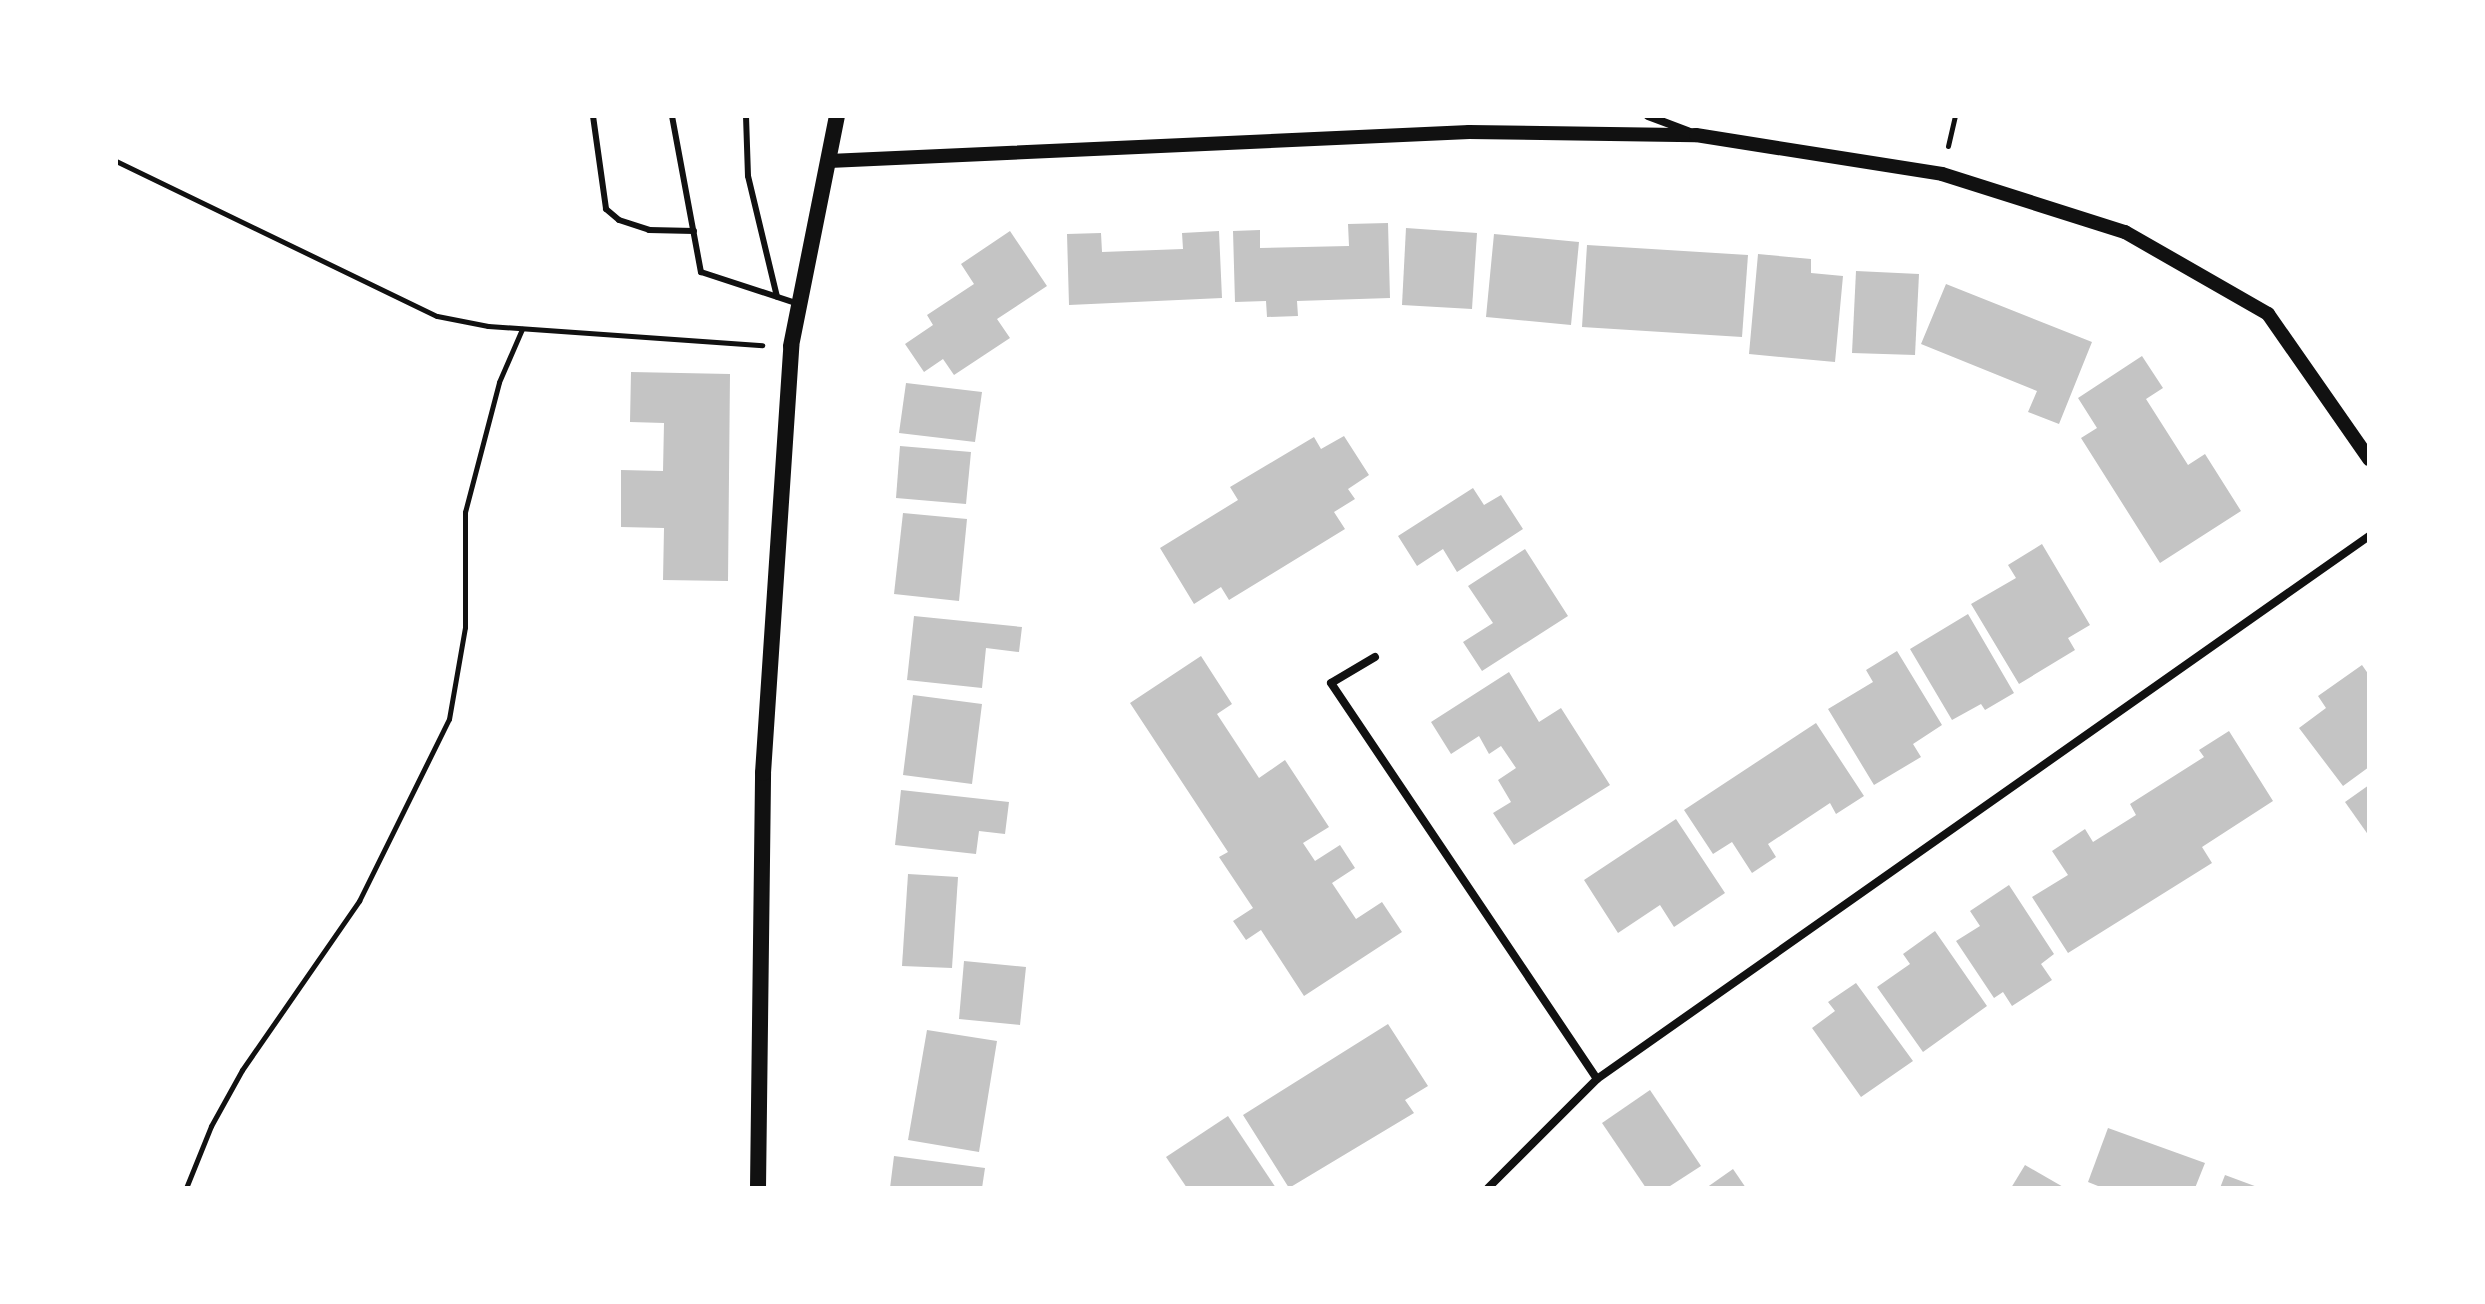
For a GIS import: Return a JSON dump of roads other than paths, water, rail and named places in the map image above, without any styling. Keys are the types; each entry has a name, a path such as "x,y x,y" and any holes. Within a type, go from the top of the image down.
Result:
{"main road":[{"path":"758,1188 763,773 791,346 837,116"}],"street":[{"path":"1648,116 1696,135"},
{"path":"829,161 1469,132 1696,135 1942,174 2125,232 2268,314 2369,459"},
{"path":"1488,1188 1597,1079 2369,536"},
{"path":"1375,657 1331,683 1597,1079"}],"lane":[{"path":"593,116 606,209 619,220 649,230 694,231"},
{"path":"672,116 701,272 799,304"},
{"path":"746,116 748,176 777,297"}]}
